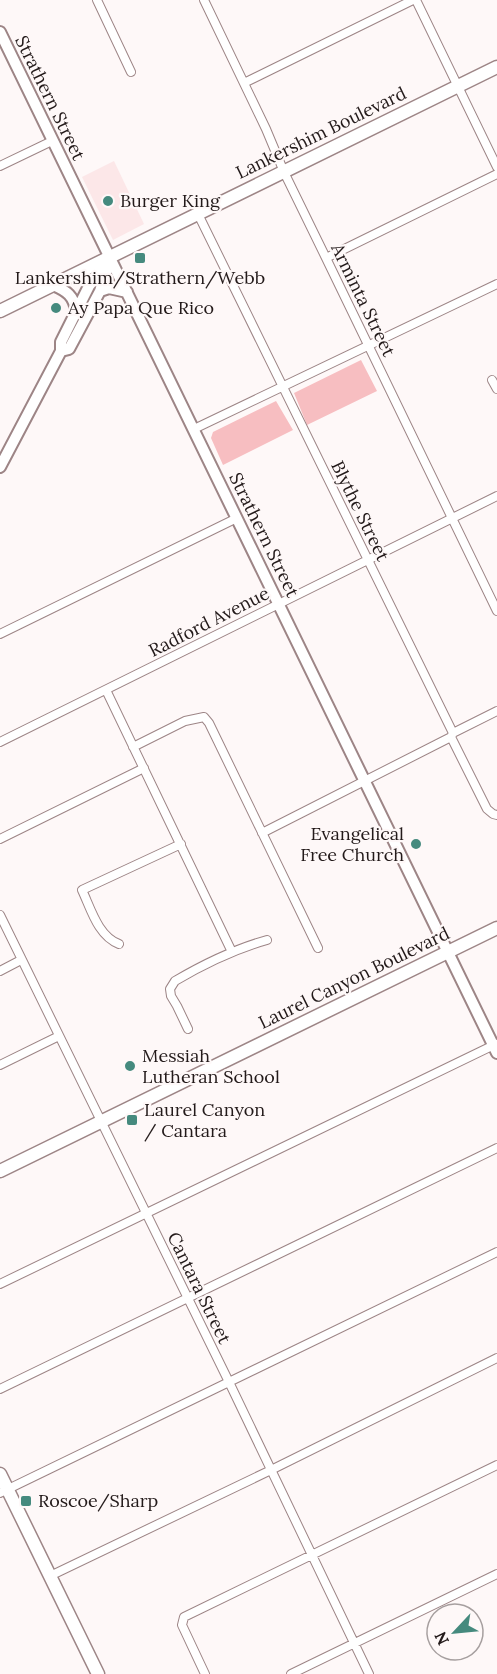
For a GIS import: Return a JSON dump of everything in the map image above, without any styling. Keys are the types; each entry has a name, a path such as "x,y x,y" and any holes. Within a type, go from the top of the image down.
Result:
{"main road":[{"name":"Strathern Street","path":"1,38 128,292 496,1047"},
{"name":"Lankershim Boulevard","path":"0,311 497,67"},
{"path":"61,351 69,348 100,291 111,258"},
{"path":"0,467 61,351 61,342 89,286 111,258"},
{"path":"53,285 70,294 76,311"},
{"path":"100,291 110,288 128,292"},
{"name":"Laurel Canyon Boulevard","path":"0,1171 497,927"},
{"path":"0,1474 4,1491 50,1576 98,1674"}],"street":[{"path":"97,0 131,72"},
{"name":"Arminta Street","path":"204,0 266,129 284,172 497,611"},
{"path":"244,83 414,0 497,167"},
{"path":"0,166 52,141"},
{"path":"326,258 497,174"},
{"name":"Blythe Street","path":"198,214 487,809 497,815"},
{"path":"194,429 497,284"},
{"path":"492,380 497,389"},
{"name":"Radford Avenue","path":"0,742 497,496"},
{"path":"0,634 237,518"},
{"path":"106,690 232,952"},
{"path":"262,833 497,711"},
{"path":"134,747 185,721 204,717 209,723 318,948"},
{"path":"0,839 144,768"},
{"path":"119,944 111,941 104,934 82,890 181,844"},
{"name":"Cantara Street","path":"0,915 369,1674"},
{"path":"188,1029 171,996 170,988 175,981 232,952 267,940"},
{"path":"0,971 21,960"},
{"path":"0,1065 59,1036"},
{"path":"0,1284 496,1047"},
{"path":"0,1389 497,1148"},
{"path":"4,1491 497,1252"},
{"path":"50,1576 497,1358"},
{"path":"205,1674 182,1625 184,1617 497,1465"},
{"path":"291,1674 497,1574"}],"shaded area":[{"path":"114,161 144,224 113,240 82,177"},
{"path":"361,360 377,391 307,425 294,393"},
{"path":"276,401 293,430 223,465 211,438 213,432"}],"place":[{"name":"Burger King","path":"108,201"},
{"name":"Lankershim/Strathern/Webb","path":"140,258"},
{"name":"Ay Papa Que Rico","path":"56,308"},
{"name":"Evangelical Free Church","path":"416,844"},
{"name":"Messiah Lutheran School","path":"130,1066"},
{"name":"Laurel Canyon / Cantara","path":"132,1120"},
{"name":"Roscoe/Sharp","path":"26,1501"}]}
